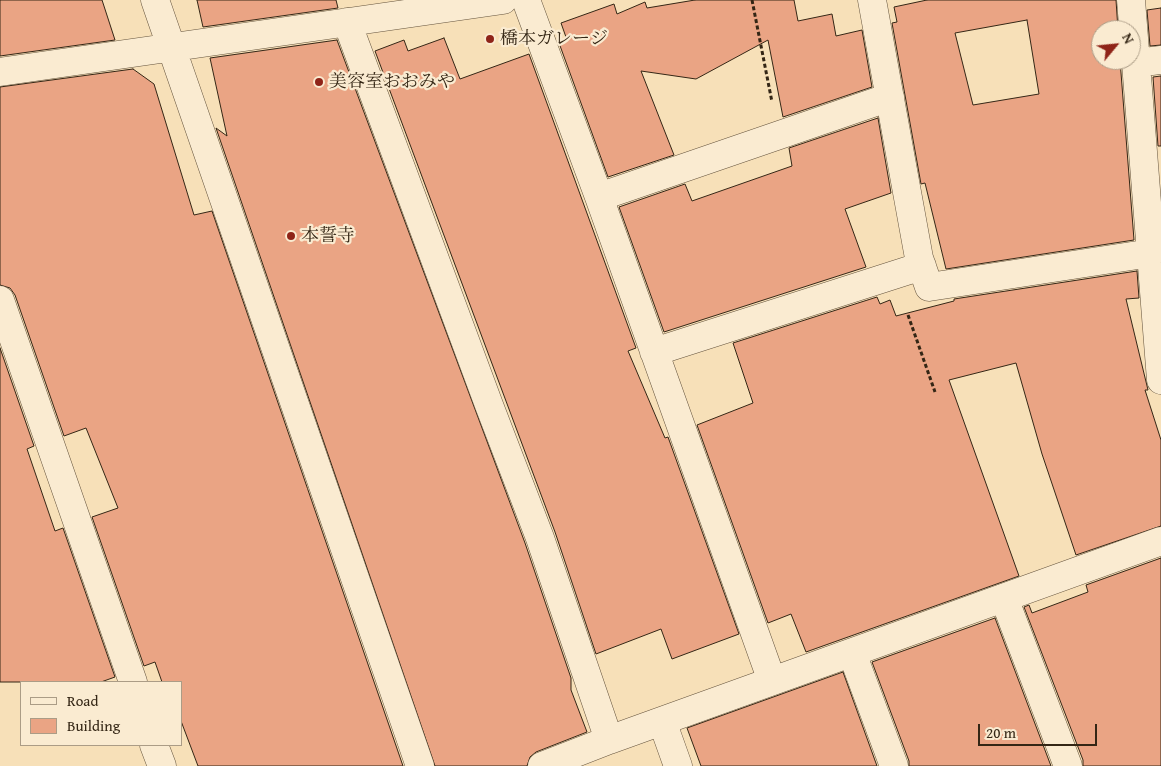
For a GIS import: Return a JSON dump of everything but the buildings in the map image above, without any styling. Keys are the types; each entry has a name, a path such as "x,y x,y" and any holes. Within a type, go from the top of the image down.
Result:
{"street":[{"path":"155,0 420,766"},
{"path":"0,72 503,0"},
{"path":"526,0 599,197 772,681"},
{"path":"872,0 922,266 929,286 1151,253"},
{"path":"1131,0 1148,62 1151,253 1159,314 1161,380"},
{"path":"347,22 489,406 540,538 609,740"},
{"path":"599,197 890,97"},
{"path":"654,352 922,266"},
{"path":"0,300 133,681"},
{"path":"542,766 609,740 1161,541"},
{"path":"1004,598 1068,766"},
{"path":"852,653 894,766"},
{"path":"662,721 678,766"},
{"path":"154,746 162,766"}],"path":[{"path":"752,0 779,135"},
{"path":"894,275 935,392"}],"place":[{"name":"橋本ガレージ","path":"490,39"},
{"name":"美容室おおみや","path":"319,82"},
{"name":"本誓寺","path":"291,236"}]}
